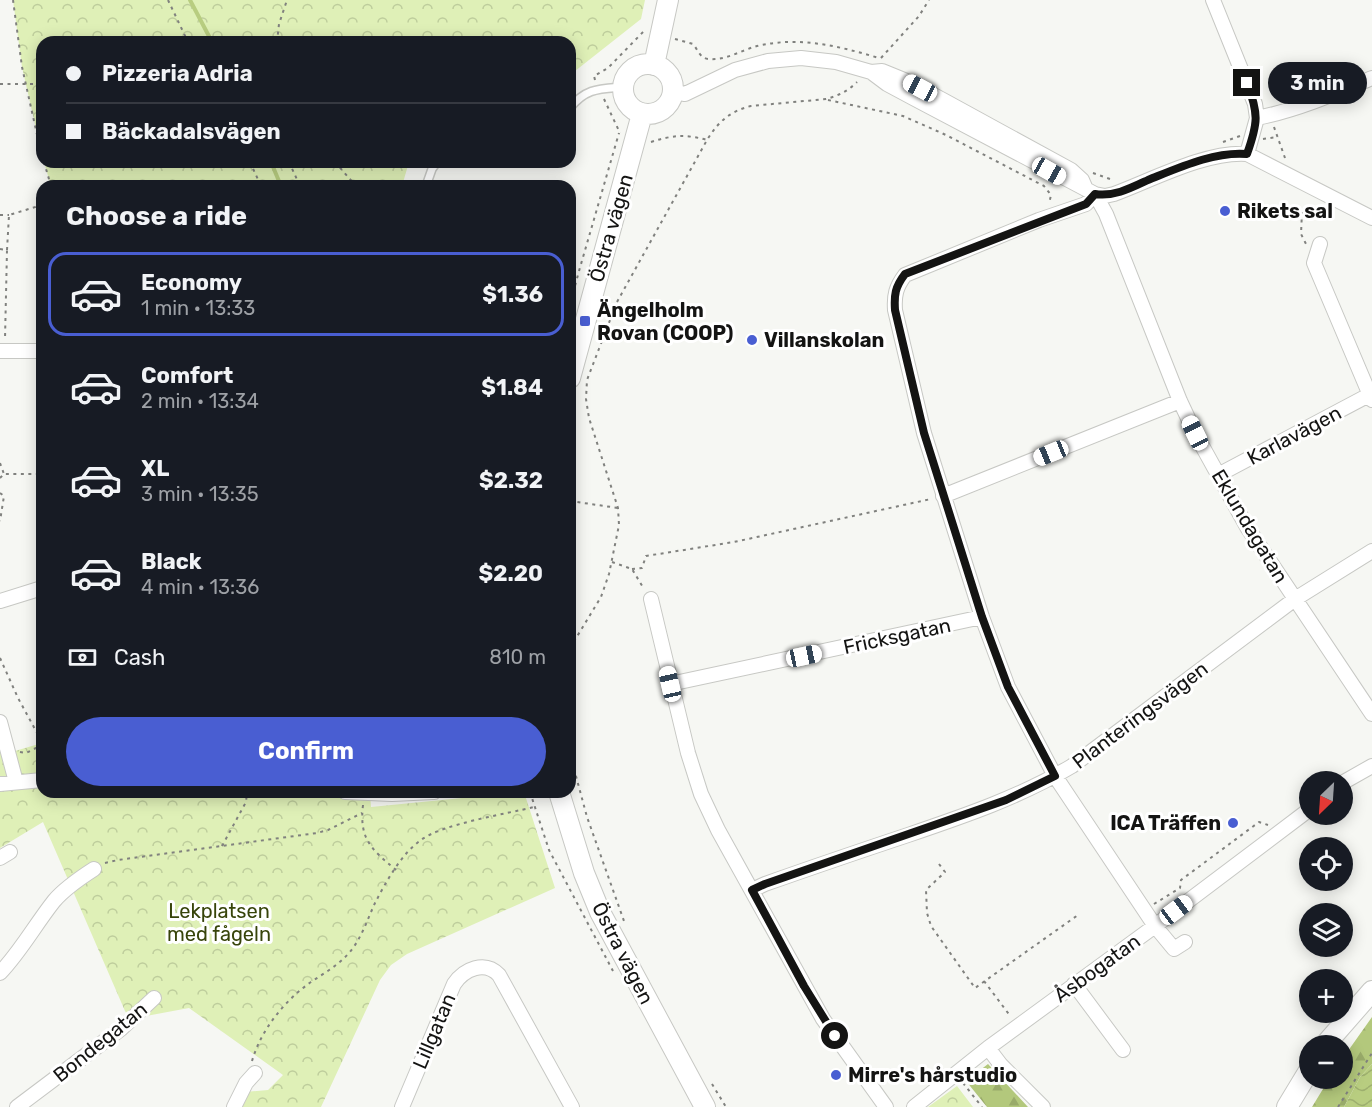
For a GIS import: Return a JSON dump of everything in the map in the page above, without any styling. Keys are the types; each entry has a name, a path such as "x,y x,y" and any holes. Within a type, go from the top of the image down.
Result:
{"main road":[{"path":"654,65 668,0"},
{"path":"654,65 662,68 669,75 673,83 673,92 671,100 659,112 642,114 627,104 623,87 630,71 637,66 654,65"},
{"name":"Östra vägen","path":"576,353 628,135 642,114"},
{"name":"Östra vägen","path":"561,798 584,873 600,912 705,1107"},
{"path":"1334,1035 1372,991"},
{"path":"1287,1107 1299,1087"}],"street":[{"path":"1213,0 1255,104 1257,118 1247,154"},
{"path":"673,92 685,94 735,70 768,61 801,58 836,62 887,84 1091,192 1114,194 1179,168 1214,157 1235,153 1247,154 1372,218"},
{"name":"Eklundagatan","path":"865,75 882,71 900,78 1071,170 1082,180 1114,234 1180,401 1218,475 1247,527 1371,711"},
{"path":"1257,118 1320,100 1372,78"},
{"path":"1091,192 1086,204 905,274 897,284 894,295 895,310 924,433 982,617 1008,687 1055,776 1155,926 1174,949 1185,942"},
{"path":"1320,244 1314,263 1371,398"},
{"path":"2,351 36,351"},
{"name":"Karlavägen","path":"1218,475 1371,398"},
{"path":"943,496 1180,401"},
{"name":"Planteringsvägen","path":"752,890 1006,800 1055,776 1072,766 1295,599 1372,550"},
{"path":"0,601 36,590"},
{"path":"651,599 670,684 701,794 718,830 823,1019 886,1107"},
{"name":"Fricksgatan","path":"670,684 982,617"},
{"path":"0,722 16,782"},
{"path":"1353,777 1372,766"},
{"path":"0,784 36,780"},
{"name":"Åsbogatan","path":"914,1107 1017,1026 1299,817"},
{"path":"0,973 20,950 55,901 70,886 94,869"},
{"name":"Lillgatan","path":"402,1107 454,984 463,975 479,967 491,968 499,975 572,1107"},
{"path":"1074,984 1123,1050"},
{"name":"Bondegatan","path":"17,1107 122,1028 154,998"},
{"path":"988,1048 1001,1065 1043,1107"},
{"path":"234,1107 252,1076"}],"lane":[{"path":"576,100 599,89 623,87"}],"path":[{"path":"13,0 25,83 36,131"},
{"path":"168,0 185,36"},
{"path":"278,36 281,16 287,0"},
{"path":"880,58 919,16 929,0"},
{"path":"707,140 688,135 651,142 628,135 618,128 594,76 608,68 646,28 651,32 693,44 699,54 707,59 784,41 826,44 886,61"},
{"path":"576,638 602,597 618,533 618,508 589,418 586,399 587,380 616,302 707,140 721,120 740,108 764,103 825,99 845,92 865,75"},
{"path":"0,84 36,84"},
{"path":"576,282 628,135"},
{"path":"1214,146 1246,135 1268,139 1278,137"},
{"path":"340,168 351,180"},
{"path":"1090,171 1113,180 1122,178"},
{"path":"0,215 9,216 36,207"},
{"path":"1302,212 1301,234 1314,263"},
{"path":"2,351 9,216"},
{"path":"0,249 7,249"},
{"path":"0,463 4,474"},
{"path":"0,478 4,474 36,474"},
{"path":"0,493 4,496 0,521"},
{"path":"612,562 632,569 642,568 646,556 735,542 943,496"},
{"path":"576,502 618,508"},
{"path":"632,569 651,599"},
{"path":"0,658 36,731"},
{"path":"576,776 587,817 626,926"},
{"path":"222,846 246,798"},
{"path":"364,802 363,828 368,843 396,870"},
{"path":"252,1076 251,1066 258,1045 271,1021 299,991 333,968 353,948 383,889 408,852 427,836 444,829 534,807"},
{"path":"94,869 118,860 317,833 362,813"},
{"path":"1140,903 1151,906 1180,888 1181,880 1259,822 1268,825"},
{"path":"939,864 945,873 926,890 927,914 931,926 975,988 1078,915"},
{"path":"984,981 1017,1026"},
{"path":"1338,1107 1372,1053"},
{"path":"955,1074 980,1106"},
{"path":"710,1081 726,1107"}],"green space":[{"path":"13,0 645,0 641,19 576,70 576,36 36,36 36,129 22,67"},
{"path":"46,168 407,168 404,180 49,180"},
{"name":"Lekplatsen med fågeln","path":"36,745 36,798 370,798 371,807 463,798 526,798 555,888 407,954 391,965 380,980 321,1107 238,1107 244,1092 268,1090 283,1075 189,1008 130,1019 43,822 0,848 0,747 15,751"},
{"path":"1372,1017 1372,1064 1360,1077 1344,1107 1312,1107 1323,1089 1353,1089 1353,1044"},
{"path":"988,1064 1028,1107 987,1107 966,1081"},
{"path":"957,1086 973,1107 928,1107"}],"water":[{"path":"1372,1064 1372,1107 1344,1107 1360,1077"}],"waterway":[{"path":"190,0 209,36"},
{"path":"274,168 278,180"}],"place":[{"name":"Rikets sal","path":"1225,211"},
{"name":"Ängelholm Rovan (COOP)","path":"585,321"},
{"name":"Villanskolan","path":"752,340"},
{"name":"ICA Träffen","path":"1233,823"},
{"name":"Mirre's hårstudio","path":"836,1075"}],"route":[{"path":"835,1036 804,986 752,890 1006,800 1055,776 1008,687 997,661 948,513 924,433 895,310 894,295 897,284 905,274 1086,204 1095,194 1105,196 1114,194 1179,168 1214,157 1235,153 1247,154 1257,118 1255,104 1247,83"}]}
